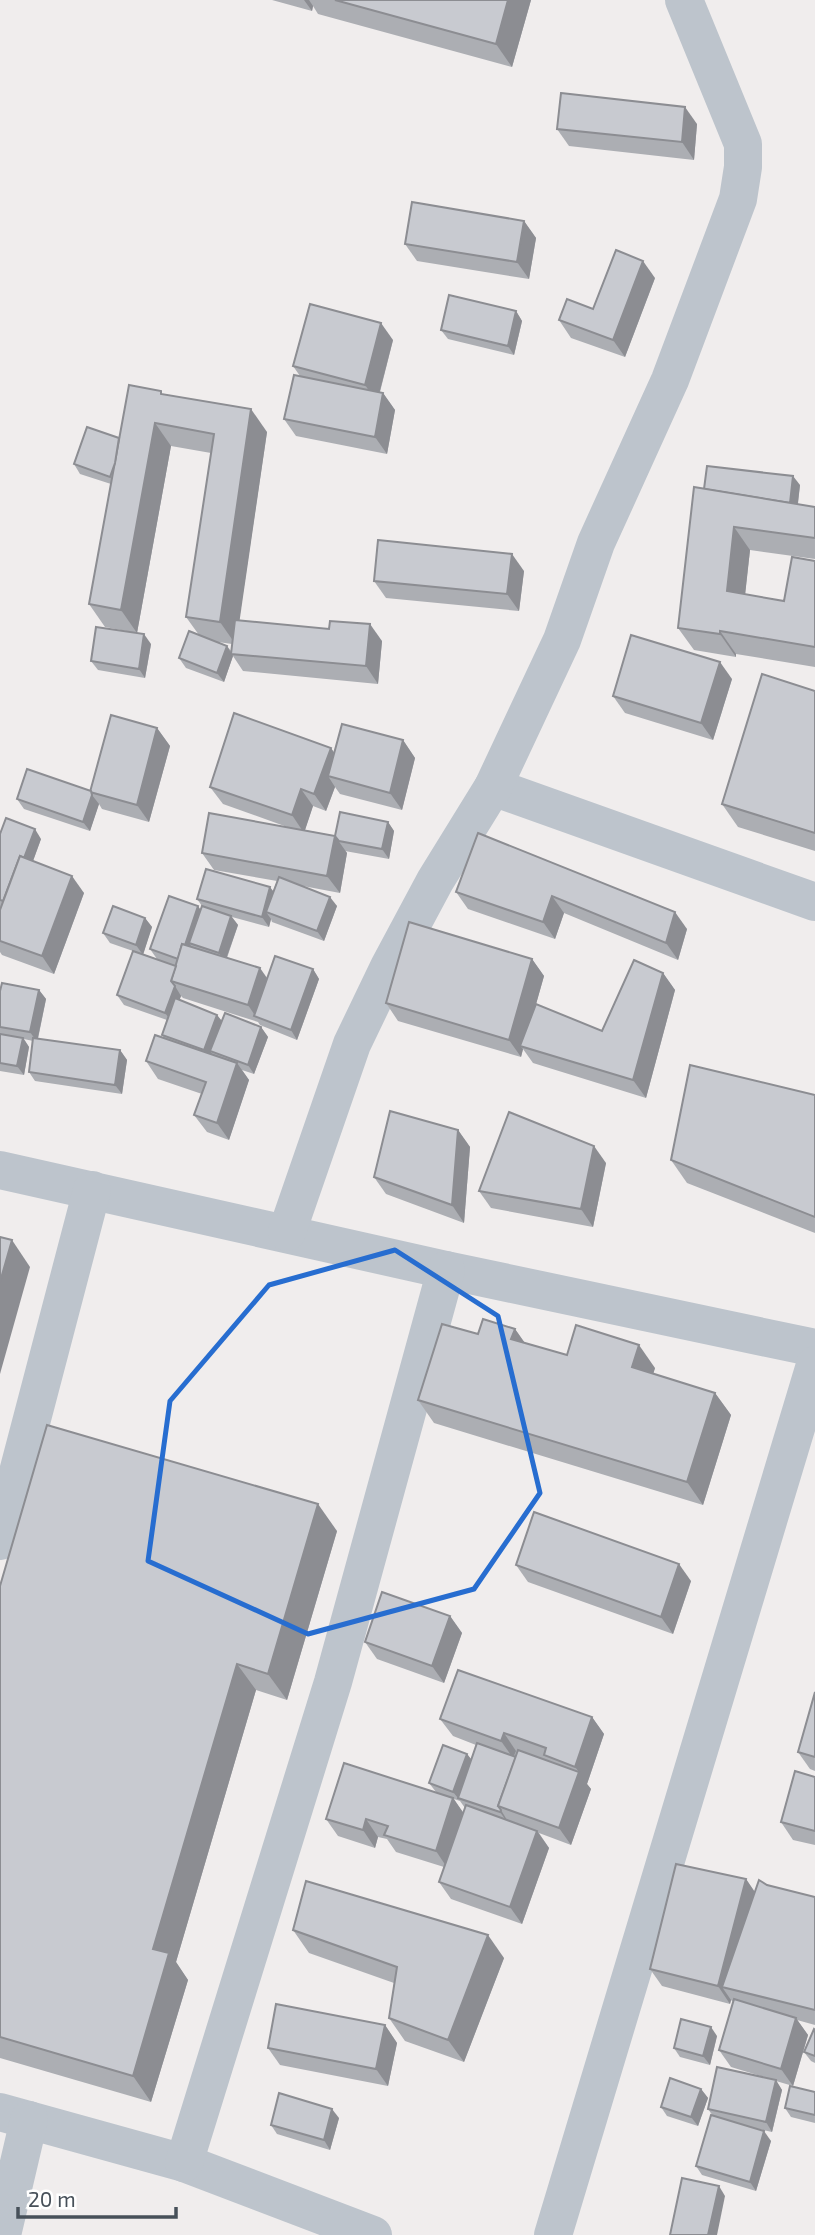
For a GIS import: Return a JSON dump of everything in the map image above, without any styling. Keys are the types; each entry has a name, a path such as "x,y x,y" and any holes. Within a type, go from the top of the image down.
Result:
{"street":[{"path":"287,1232 320,1132 358,1033 389,967 435,881 493,787 562,640 596,543 670,380 738,199 743,144 684,0"},
{"path":"493,787 815,902"},
{"path":"0,1170 287,1232 446,1270 815,1348"},
{"path":"0,1541 92,1189"},
{"path":"184,2163 333,1682 446,1270"},
{"path":"554,2235 815,1365"},
{"path":"2,2235 15,2116 184,2163 373,2235"}],"highlighted area":[{"path":"395,1250 498,1316 540,1493 474,1589 308,1634 148,1561 170,1401 269,1285"}],"building":[{"path":"335,0 508,0 496,44"},
{"path":"561,93 685,107 682,142 557,129"},
{"path":"412,202 524,221 517,262 405,244"},
{"path":"616,250 643,261 613,340 559,320 567,299 593,309"},
{"path":"449,295 516,311 508,346 441,330"},
{"path":"310,304 381,323 365,385 293,366"},
{"path":"294,375 383,393 375,437 284,419"},
{"path":"129,385 161,391 161,394 251,409 220,622 186,617 214,434 155,423 121,610 89,604"},
{"path":"87,427 119,438 110,477 74,464"},
{"path":"707,466 793,476 790,503 704,489"},
{"path":"694,487 815,507 815,538 734,527 727,591 784,601 792,557 815,561 815,647 720,631 720,634 678,628"},
{"path":"378,540 512,554 507,594 374,581"},
{"path":"235,620 329,629 330,621 370,624 366,666 231,654"},
{"path":"96,627 144,634 139,669 91,661"},
{"path":"189,631 227,646 217,673 179,658"},
{"path":"631,635 720,662 701,723 613,696"},
{"path":"762,674 815,691 815,833 722,804"},
{"path":"234,713 331,748 314,794 301,789 292,815 210,787"},
{"path":"111,715 157,728 137,805 90,792"},
{"path":"342,724 403,740 390,793 328,776"},
{"path":"27,769 91,791 83,822 17,799"},
{"path":"340,812 388,822 382,849 339,841 335,836"},
{"path":"209,813 335,836 327,876 202,853"},
{"path":"6,818 35,829 24,858 20,856 3,901 0,900 0,834"},
{"path":"478,833 675,912 666,943 552,896 543,922 456,892"},
{"path":"20,856 72,876 42,956 0,941 0,910"},
{"path":"206,869 270,887 262,917 197,899"},
{"path":"279,877 330,897 317,931 266,912"},
{"path":"169,896 198,906 178,959 150,949"},
{"path":"113,906 145,918 136,945 103,933"},
{"path":"202,906 231,916 219,953 189,943"},
{"path":"409,922 532,959 509,1040 386,1003"},
{"path":"182,944 260,968 248,1005 171,981"},
{"path":"133,951 176,966 171,981 175,986 165,1013 117,995"},
{"path":"275,956 313,969 291,1030 254,1016"},
{"path":"634,960 663,973 633,1080 520,1046 536,1004 602,1031"},
{"path":"2,983 39,990 30,1032 0,1027"},
{"path":"175,998 217,1015 204,1050 162,1035"},
{"path":"225,1013 261,1027 248,1065 210,1051"},
{"path":"0,1034 23,1038 17,1066 0,1063"},
{"path":"155,1035 237,1063 217,1123 194,1115 206,1082 146,1061"},
{"path":"33,1038 120,1050 115,1085 29,1072"},
{"path":"690,1065 815,1095 815,1217 671,1160"},
{"path":"390,1111 458,1130 452,1205 374,1177"},
{"path":"509,1112 594,1146 581,1209 479,1191"},
{"path":"0,1237 12,1240 0,1282"},
{"path":"483,1319 515,1329 511,1339 567,1355 576,1325 639,1345 632,1367 715,1393 687,1482 418,1400 442,1324 478,1334"},
{"path":"47,1425 318,1504 268,1674 237,1664 153,1949 169,1953 133,2076 0,2037 0,1586"},
{"path":"534,1512 679,1564 661,1617 516,1565"},
{"path":"382,1592 450,1616 432,1666 365,1642"},
{"path":"458,1670 592,1717 575,1767 544,1755 546,1748 504,1733 501,1741 440,1719"},
{"path":"815,1692 815,1757 798,1752"},
{"path":"477,1743 516,1757 498,1806 500,1812 458,1798"},
{"path":"443,1745 467,1754 453,1792 429,1783"},
{"path":"518,1750 579,1772 559,1828 498,1806"},
{"path":"344,1763 453,1798 436,1851 384,1835 388,1826 366,1819 363,1830 326,1819"},
{"path":"795,1771 815,1777 815,1831 781,1822"},
{"path":"466,1805 537,1831 510,1907 439,1882"},
{"path":"676,1864 746,1879 718,1986 650,1969"},
{"path":"759,1880 767,1885 815,1897 815,2010 722,1987"},
{"path":"306,1881 488,1935 448,2040 389,2018 397,1967 293,1930"},
{"path":"734,1999 796,2018 781,2069 719,2050"},
{"path":"276,2004 385,2025 376,2069 268,2048"},
{"path":"681,2019 711,2027 703,2056 674,2048"},
{"path":"815,2030 815,2056 804,2052"},
{"path":"717,2067 776,2080 766,2122 708,2109"},
{"path":"670,2078 701,2089 691,2117 661,2107"},
{"path":"790,2086 815,2092 815,2115 785,2108"},
{"path":"279,2093 332,2109 324,2140 271,2125"},
{"path":"711,2115 764,2131 750,2182 696,2166"},
{"path":"682,2178 719,2186 708,2235 670,2235"}]}
